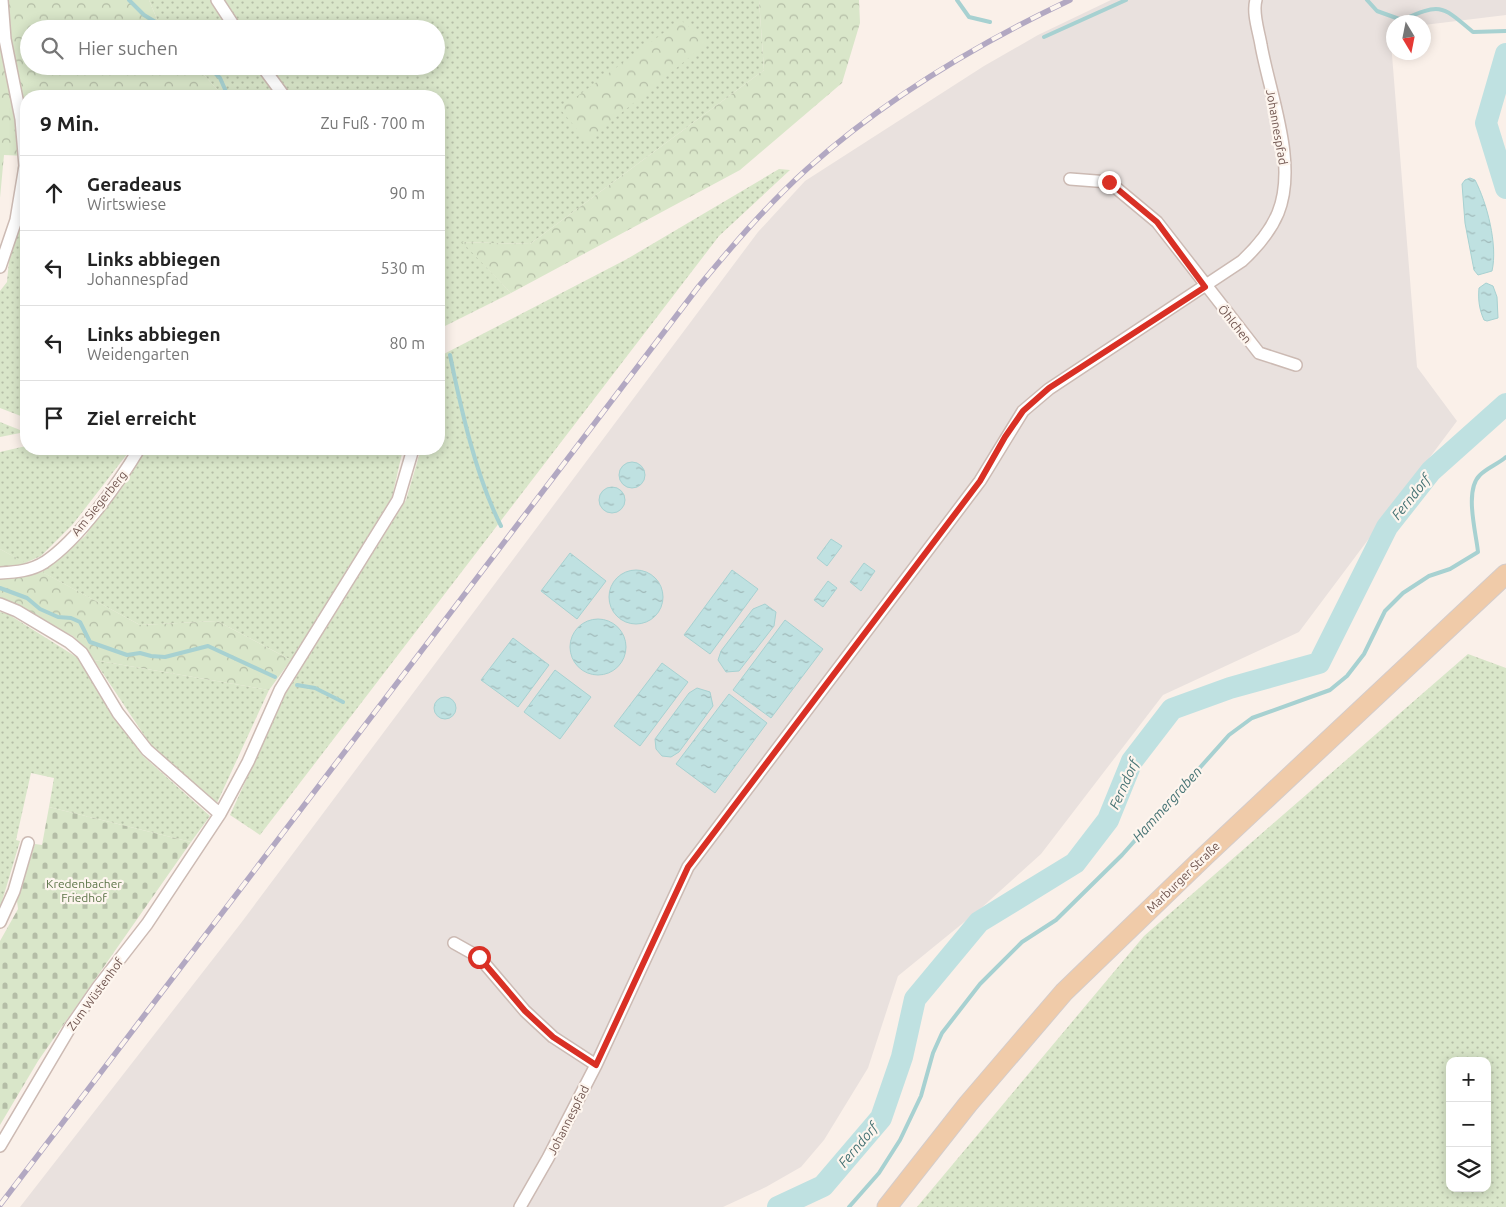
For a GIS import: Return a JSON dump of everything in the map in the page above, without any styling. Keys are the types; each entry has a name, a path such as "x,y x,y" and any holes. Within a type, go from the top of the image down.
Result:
{"main road":[{"name":"Marburger Straße","path":"887,1207 968,1104 1064,992 1206,855 1506,574"}],"street":[{"path":"2,0 5,39 20,114"},
{"path":"216,0 230,20"},
{"name":"Johannespfad","path":"520,1207 548,1158 596,1065 688,867 980,481 1005,437 1023,411 1049,388 1242,261 1262,241 1279,212 1285,186 1284,154 1264,63 1256,0"},
{"path":"269,75 280,90"},
{"name":"Öhlchen","path":"1070,179 1109,182 1157,222 1205,287 1259,353 1296,365"},
{"path":"0,267 16,220 20,196"},
{"name":"Am Siegerberg","path":"0,573 20,572 44,562 51,556 79,530 135,455"},
{"name":"Zum Wüstenhof","path":"0,1146 71,1026 98,987 147,924 220,814 248,762 280,690 398,500 411,455"},
{"path":"0,604 24,615 69,642 82,653 118,713 147,750 220,814"},
{"path":"0,922 14,891 28,842"},
{"path":"454,943 479,957 525,1011 553,1037 596,1065"}],"shaded area":[{"path":"1111,0 1506,0 1506,15 1431,24 1431,15 1386,15 1386,60 1392,60 1417,367 1457,421 1299,632 1163,695 1041,854 979,910 898,976 868,1068 824,1140 801,1167 766,1187 723,1207 20,1207 241,923 758,232 805,181 984,66 1038,35"}],"green space":[{"path":"0,0 149,0 157,20 20,20 20,75 204,75 218,90 20,90 20,156 4,155 0,198"},
{"path":"149,0 759,0 764,70 530,244 463,242 511,293 445,326 445,90 218,90 204,75 445,75 445,20 157,20"},
{"path":"759,0 859,0 860,23 842,83 740,170 511,293 462,242 530,244 764,70"},
{"path":"681,20 707,43 587,141 560,109"},
{"path":"19,155 20,416 0,408 0,291 7,282"},
{"path":"779,169 790,170 719,236 260,835 230,815 286,693 406,500 419,455 445,455 445,353 627,259"},
{"path":"0,422 20,430 20,433 0,437"},
{"path":"20,447 20,455 126,455 73,524 41,556 25,563 0,549 0,452"},
{"path":"140,455 402,455 392,497 291,660 217,621 140,625 42,572 85,536"},
{"path":"0,549 140,625 217,621 291,660 269,690 94,660 73,636 0,602"},
{"path":"0,612 8,614 78,658 113,716 143,756 210,816 191,842 49,807 54,778 31,773 16,840 20,841 0,908"},
{"path":"1468,654 1506,668 1506,1207 917,1207 1144,936"},
{"path":"94,660 269,690 217,803 152,747"},
{"name":"Kredenbacher Friedhof","path":"49,807 191,842 38,1061 0,1125 0,941 18,909 17,901 35,844 42,845"}],"water":[{"path":"1470,178 1475,180 1484,200 1494,249 1492,271 1478,275 1474,270 1465,223 1462,184"},
{"path":"1486,283 1493,286 1497,297 1498,318 1487,321 1482,316 1479,296 1479,288"},
{"path":"632,462 641,466 645,475 641,484 632,488 623,484 619,475 623,466"},
{"path":"612,487 621,491 625,500 621,509 612,513 603,509 599,500 603,491"},
{"path":"831,539 842,546 827,566 817,558"},
{"path":"570,553 606,581 577,619 541,591"},
{"path":"864,563 875,571 861,591 850,582"},
{"path":"631,570 641,570 651,574 659,582 663,597 659,612 651,620 641,624 631,624 621,620 613,612 609,602 609,592 613,582 621,574"},
{"path":"732,570 758,589 710,654 684,635"},
{"path":"828,581 837,588 823,607 814,600"},
{"path":"765,604 776,612 774,626 739,671 726,672 718,660 721,651 753,609"},
{"path":"598,619 609,621 618,627 624,636 626,647 624,658 618,667 609,673 598,675 587,673 578,667 572,658 570,647 572,636 578,627 587,621"},
{"path":"785,620 823,649 771,718 733,690"},
{"path":"513,638 549,665 518,707 481,680"},
{"path":"662,663 688,682 640,746 614,726"},
{"path":"555,670 591,697 560,739 524,712"},
{"path":"697,688 710,692 713,706 679,752 671,757 662,756 656,749 655,739 689,693"},
{"path":"729,694 767,723 715,793 676,764"},
{"path":"445,697 453,700 456,708 453,716 445,719 437,716 434,708 437,700"}],"waterway":[{"path":"129,0 144,15 152,20"},
{"path":"957,0 969,17 990,22"},
{"path":"1044,37 1126,0"},
{"path":"1367,0 1377,11 1402,20 1433,9 1447,12 1454,16 1473,32 1506,31"},
{"name":"Ferndorf","path":"1506,54 1486,123 1506,188"},
{"path":"217,75 225,90"},
{"path":"450,355 464,420 477,465 501,526"},
{"name":"Ferndorf","path":"778,1207 823,1186 881,1118 902,1057 915,999 979,922 1075,863 1108,820 1132,761 1172,709 1230,688 1319,663 1387,527 1431,471 1506,404"},
{"name":"Hammergraben","path":"849,1207 879,1173 900,1140 921,1096 933,1053 942,1033 980,984 1022,942 1056,920 1122,855 1229,735 1252,718 1330,690 1347,676 1364,654 1385,611 1403,593 1429,576 1450,569 1478,552 1472,512 1475,482 1486,470 1506,457"},
{"path":"0,588 27,598 40,609 58,617 71,618 80,622 90,642 127,655 140,653 165,657 208,646 275,677"},
{"path":"297,685 315,688 343,702"}],"railway":[{"path":"0,1205 699,286 738,240 764,211 807,169 868,119 932,75 1000,36 1070,0"}],"route":[{"path":"479,957 525,1011 553,1037 596,1065 688,867 980,481 1005,437 1023,411 1049,388 1205,287 1157,222 1109,182"}]}
